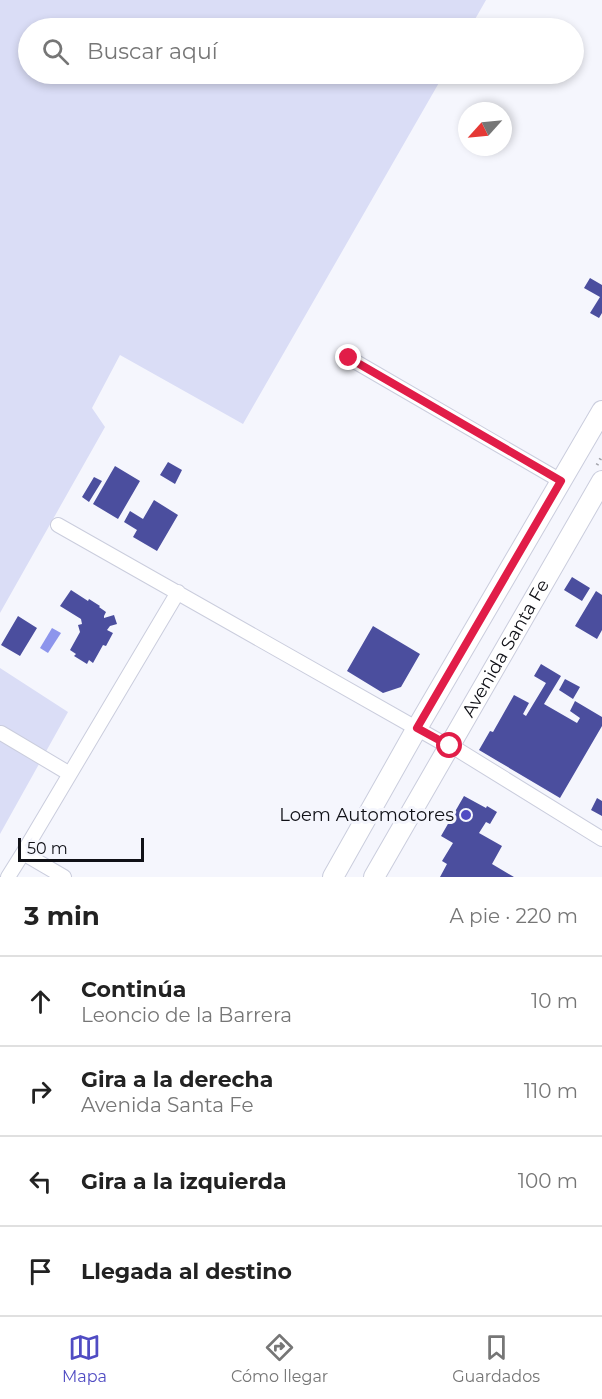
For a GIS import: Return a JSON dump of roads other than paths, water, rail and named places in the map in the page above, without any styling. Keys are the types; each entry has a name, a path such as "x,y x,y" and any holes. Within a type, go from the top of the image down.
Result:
{"main road":[{"name":"Avenida Santa Fe","path":"333,877 602,411"},
{"name":"Avenida Santa Fe","path":"374,877 601,487"}],"street":[{"path":"349,358 561,481"},
{"path":"58,525 450,746 602,839"},
{"path":"8,877 178,592"},
{"path":"1,733 70,774"},
{"path":"22,853 64,877"}],"water":[{"path":"52,628 61,633 48,653 40,648"}],"place":[{"name":"Loem Automotores","path":"466,815"}]}
